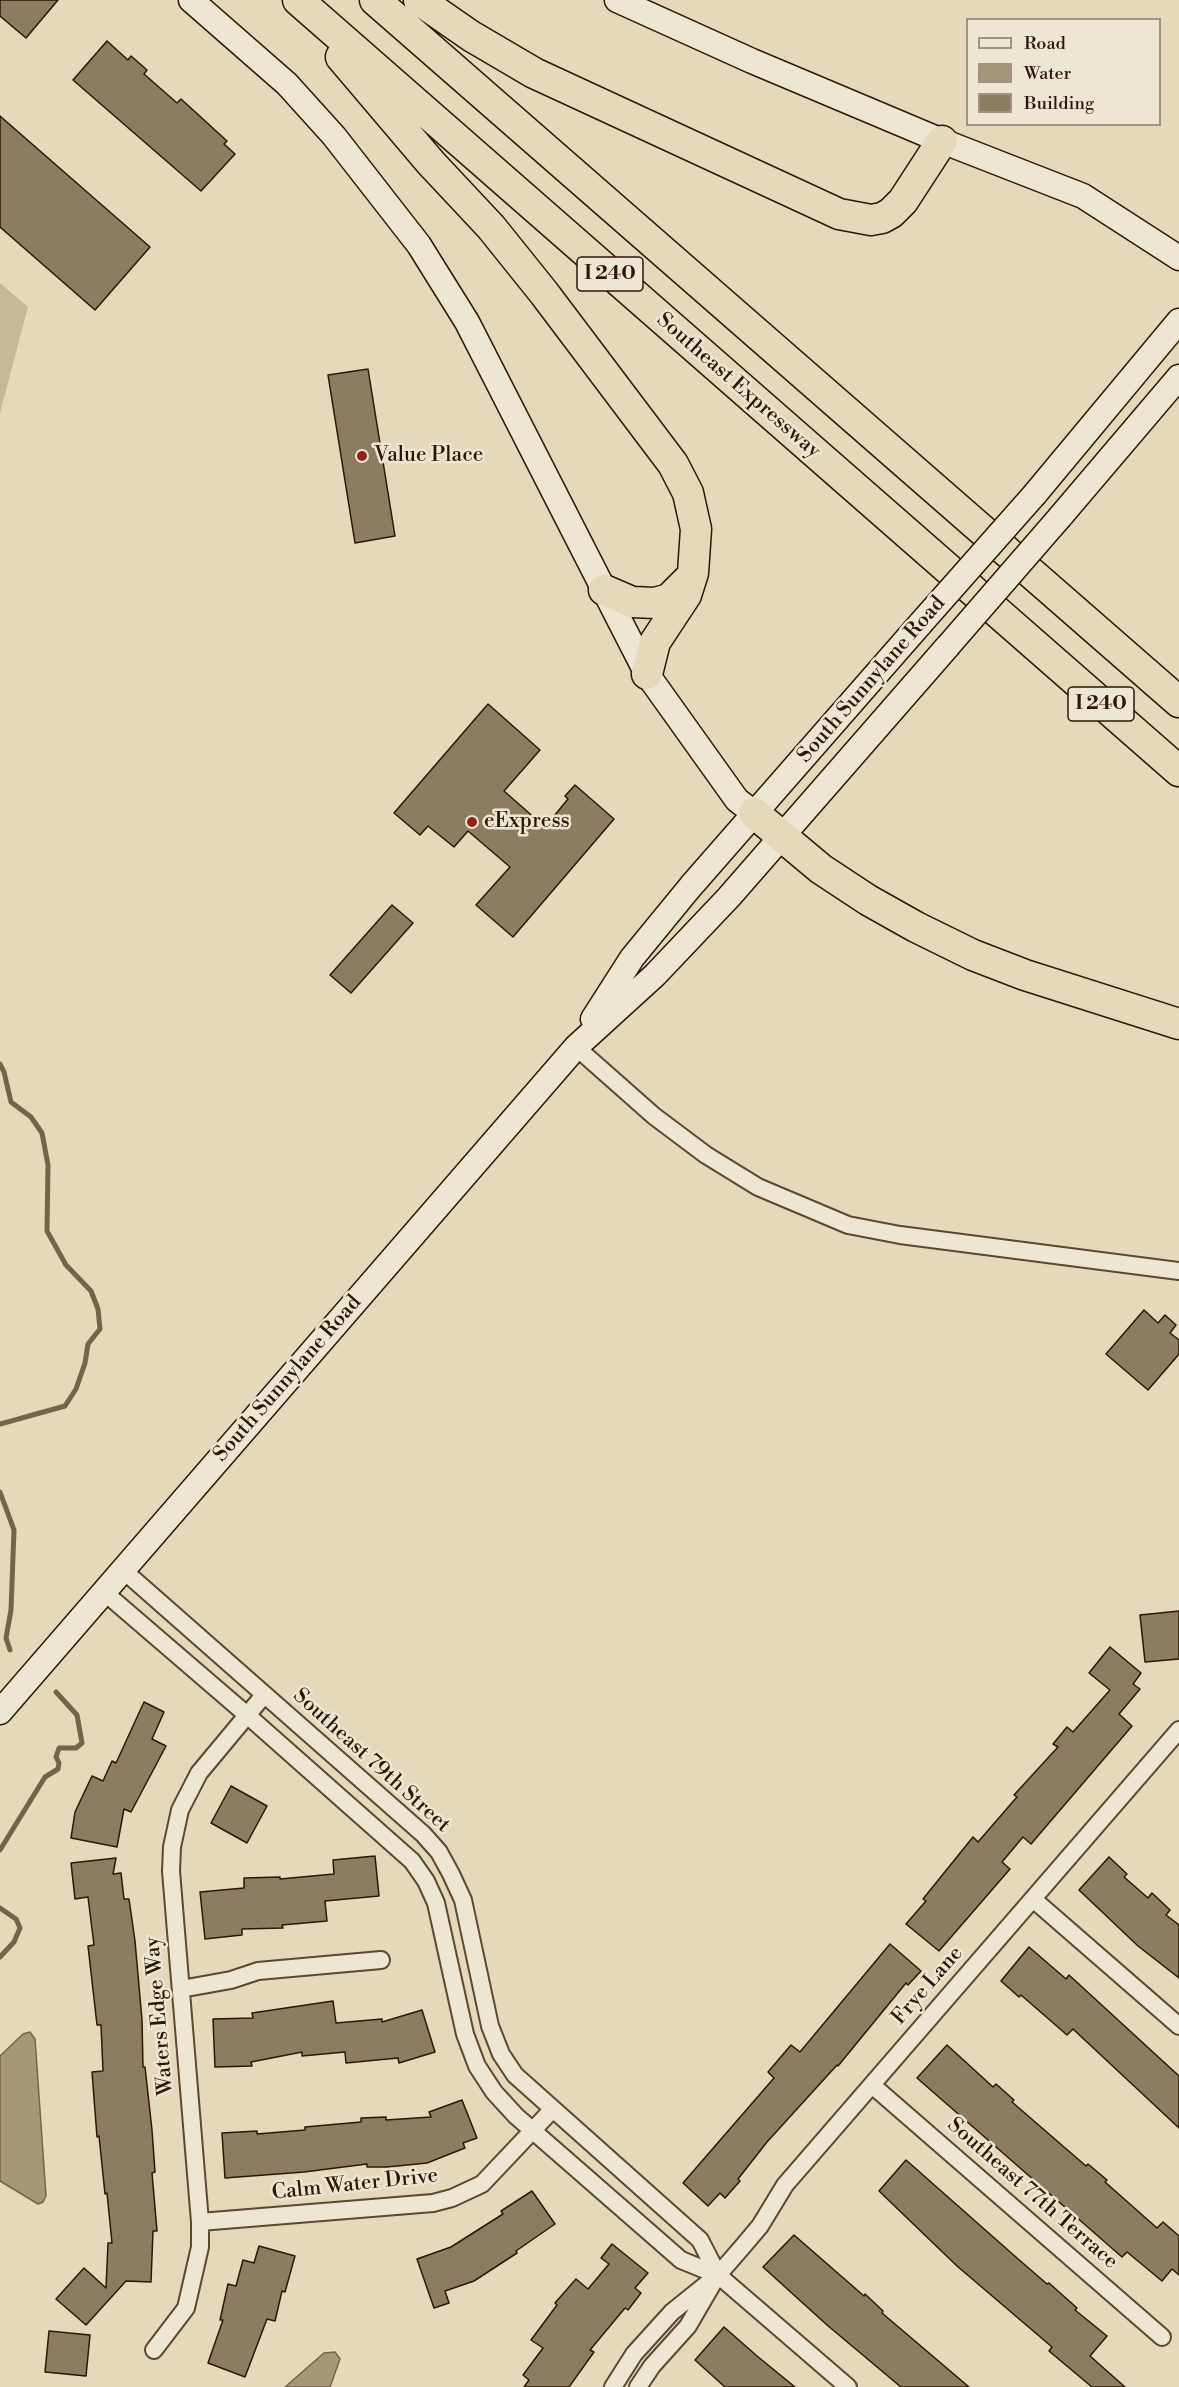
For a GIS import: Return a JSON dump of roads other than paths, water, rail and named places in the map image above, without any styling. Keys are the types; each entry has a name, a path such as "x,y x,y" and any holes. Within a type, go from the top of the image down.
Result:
{"highway":[{"path":"292,0 431,163 491,227 544,293 673,464 688,493 696,529 693,573 686,595 655,642 647,674"},
{"name":"Southeast Expressway","path":"298,0 1179,771"},
{"name":"I 240","path":"375,0 1179,702"},
{"path":"419,0 471,36 534,73 813,204 848,217 871,220 891,213 903,201 942,141"},
{"path":"604,590 632,602 662,602 676,594 693,573"},
{"path":"754,813 821,869 868,900 916,927 973,955 1025,975 1179,1024"}],"main road":[{"path":"191,0 287,84 334,136 419,245 467,322 647,674 737,800 754,813"},
{"path":"617,0 752,61 942,141 1083,196 1179,258"},
{"name":"South Sunnylane Road","path":"576,1047 632,958 754,813 1035,494 1179,321"},
{"name":"South Sunnylane Road","path":"0,1712 576,1047 655,975 729,897 1179,377"}],"street":[{"path":"576,1047 654,1116 706,1155 758,1187 848,1225 900,1235 1179,1271"},
{"name":"Southeast 79th Street","path":"123,1570 412,1823 439,1852 463,1900 490,2026 501,2054 515,2075 552,2110 700,2240 718,2275"},
{"name":"Southeast 79th Street","path":"104,1592 412,1861 426,1881 436,1904 448,1948 465,2034 477,2066 494,2092 516,2116 681,2260 718,2275 848,2387"},
{"name":"Waters Edge Way","path":"154,2350 186,2308 200,2247 200,2222 171,1871 175,1828 180,1810 199,1773 264,1695"},
{"name":"Frye Lane","path":"638,2387 652,2366 688,2326 718,2275 760,2226 785,2185 1179,1730"},
{"path":"1033,1899 1179,2026"},
{"path":"181,1989 231,1980 258,1971 381,1960"},
{"name":"Southeast 77th Terrace","path":"872,2085 1162,2337"},
{"name":"Calm Water Drive","path":"200,2222 433,2203 452,2198 482,2184 552,2110"},
{"name":"Frye Lane","path":"613,2387 634,2354 672,2312 718,2275"}],"water":[{"path":"30,2032 35,2039 46,2196 43,2202 38,2204 0,2181 0,2056 23,2034"},
{"path":"335,2352 340,2359 330,2387 285,2387 324,2353"}],"waterway":[{"path":"0,1064 11,1102 31,1117 42,1133 48,1165 47,1231 66,1265 91,1291 98,1309 100,1329 88,1344 85,1363 76,1389 65,1406 0,1424"},
{"path":"0,1492 14,1530 11,1610 6,1638 10,1650"},
{"path":"0,1850 45,1777 58,1769 59,1763 56,1757 59,1748 76,1748 82,1743 77,1715 56,1692"},
{"path":"0,1908 16,1919 20,1928 14,1942 0,1957"}],"place":[{"name":"Value Place","path":"362,456"},
{"name":"eExpress","path":"472,822"}]}
